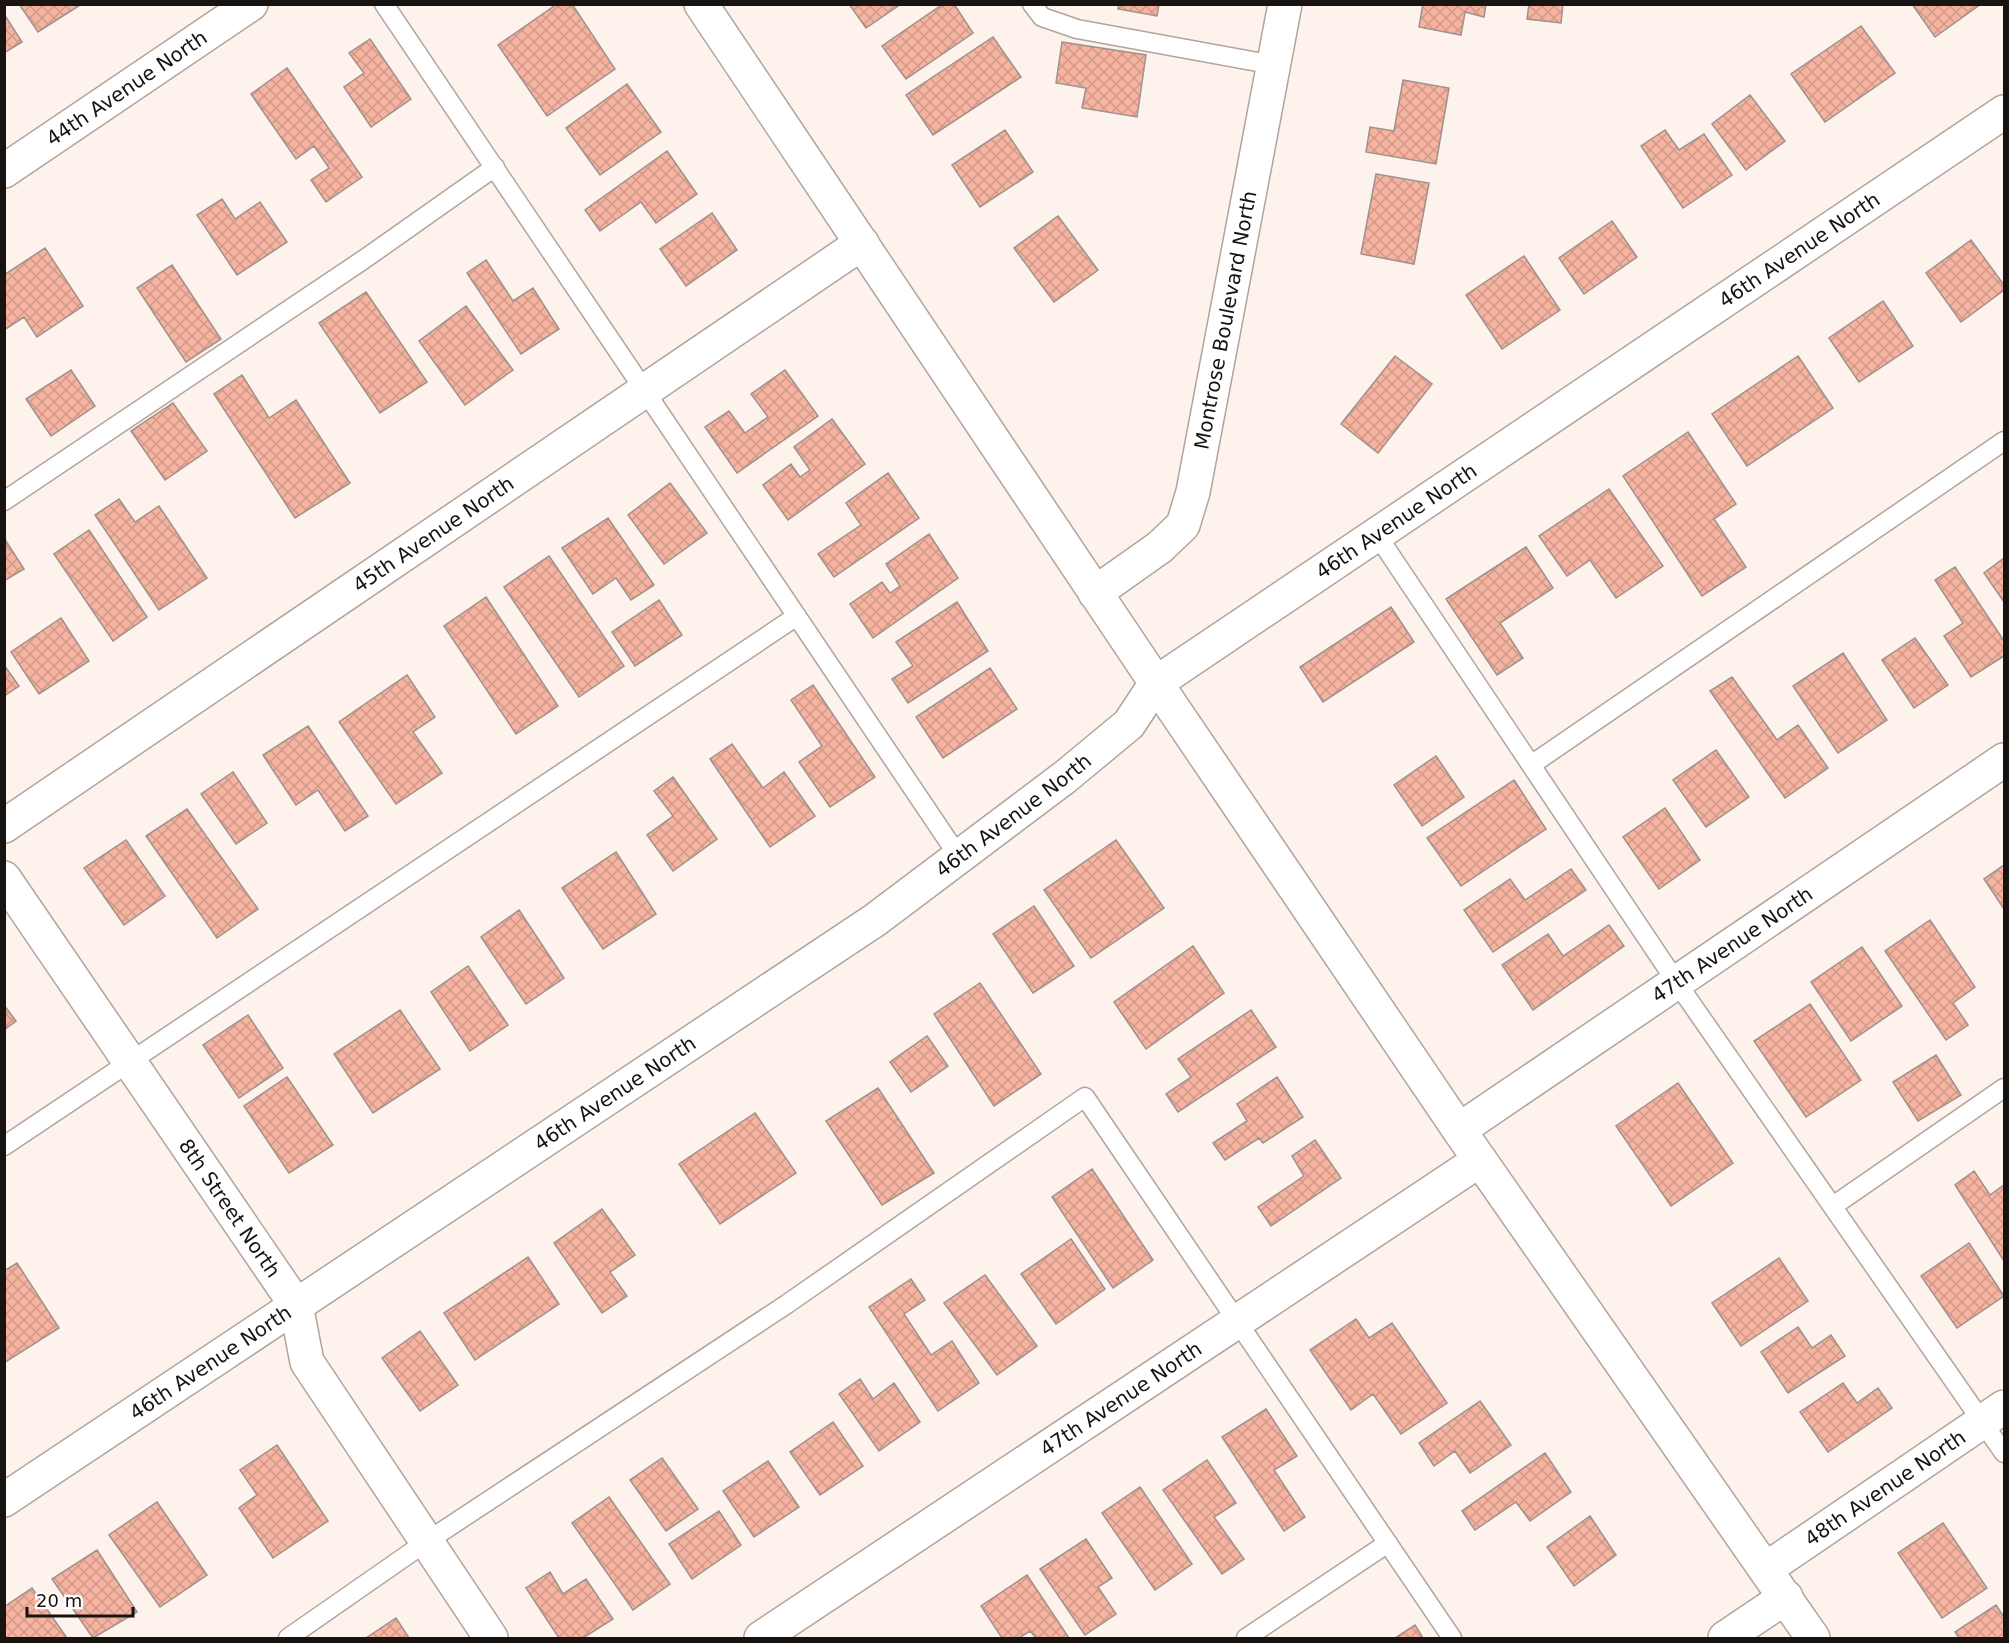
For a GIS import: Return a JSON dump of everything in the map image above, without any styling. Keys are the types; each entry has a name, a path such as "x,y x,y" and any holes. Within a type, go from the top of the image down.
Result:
{"street":[{"name":"44th Avenue North","path":"4,171 250,4"},
{"path":"701,4 1095,593 1459,1130 1813,1638"},
{"name":"Montrose Boulevard North","path":"1095,593 1160,547 1183,525 1193,492 1285,4"},
{"name":"46th Avenue North","path":"4,1500 875,920 1065,777 1129,724 1156,683 2004,112"},
{"name":"45th Avenue North","path":"4,826 862,243"},
{"name":"47th Avenue North","path":"1459,1130 2004,760"},
{"name":"8th Street North","path":"4,878 296,1305 306,1362 491,1638"},
{"name":"47th Avenue North","path":"761,1638 1480,1160"},
{"name":"48th Avenue North","path":"1766,1569 1994,1414"},
{"path":"1725,1638 1786,1598"}],"lane":[{"path":"384,4 959,857"},
{"path":"1032,4 1042,17 1077,29 1274,65"},
{"path":"4,501 363,260 495,167"},
{"path":"1531,765 2004,441"},
{"path":"1377,535 1677,983 1833,1206 1994,1414 2004,1454"},
{"path":"4,1146 797,616"},
{"path":"1833,1206 2004,1088"},
{"path":"288,1638 426,1542 787,1304 1085,1097 1452,1638"},
{"path":"1246,1638 1388,1543"}],"building":[{"path":"19,4 79,4 80,5 38,32"},
{"path":"557,4 572,4 615,69 547,116 498,45"},
{"path":"849,4 901,4 866,28"},
{"path":"943,4 954,4 973,33 906,79 882,46"},
{"path":"1119,4 1159,4 1157,16 1118,9"},
{"path":"1423,4 1486,4 1484,17 1465,12 1461,35 1419,27"},
{"path":"1529,4 1563,4 1561,23 1527,19"},
{"path":"1912,4 1981,4 1935,37"},
{"path":"4,14 22,42 4,53"},
{"path":"1861,26 1895,73 1825,122 1791,74"},
{"path":"993,37 1021,77 933,135 906,95"},
{"path":"370,39 411,99 371,127 344,87 364,73 349,53"},
{"path":"1062,42 1146,55 1137,117 1082,108 1086,88 1056,83"},
{"path":"287,68 362,177 326,202 311,180 329,168 314,146 296,159 251,94"},
{"path":"1403,80 1449,88 1436,164 1366,152 1370,127 1394,131"},
{"path":"627,84 661,132 600,175 566,128"},
{"path":"1750,95 1785,141 1746,170 1712,124"},
{"path":"1005,130 1033,172 980,207 952,165"},
{"path":"1665,130 1679,150 1704,134 1732,175 1683,208 1641,146"},
{"path":"667,151 697,194 656,223 641,202 600,231 585,210"},
{"path":"1376,174 1429,183 1414,264 1361,254"},
{"path":"222,199 235,219 260,202 287,242 237,275 197,215"},
{"path":"712,213 737,250 686,286 660,249"},
{"path":"1058,216 1098,270 1054,302 1014,248"},
{"path":"1612,221 1637,257 1584,294 1559,258"},
{"path":"1971,240 2004,285 2004,290 1961,322 1926,273"},
{"path":"45,248 83,306 37,337 24,317 4,330 4,275"},
{"path":"1524,256 1560,310 1502,349 1466,295"},
{"path":"486,260 513,301 533,288 559,329 521,354 467,273"},
{"path":"172,265 221,339 186,362 137,288"},
{"path":"366,292 427,382 380,413 319,323"},
{"path":"1883,301 1913,346 1859,382 1829,338"},
{"path":"466,306 513,370 465,405 419,341"},
{"path":"1395,356 1432,384 1378,453 1341,424"},
{"path":"1798,356 1833,408 1747,466 1712,414"},
{"path":"71,370 95,406 51,436 26,399"},
{"path":"785,370 818,416 737,473 705,427 729,411 745,433 768,417 751,394"},
{"path":"242,375 269,418 296,400 350,483 295,518 214,394"},
{"path":"173,403 207,451 165,480 131,431"},
{"path":"832,419 865,464 788,520 763,485 791,464 800,477 810,470 794,447"},
{"path":"1688,432 1736,504 1714,519 1746,567 1702,596 1623,476"},
{"path":"888,473 919,518 834,577 818,554 861,525 846,503"},
{"path":"670,483 707,533 664,564 628,515"},
{"path":"1609,489 1663,566 1616,598 1590,560 1567,576 1539,536"},
{"path":"119,499 135,522 159,506 207,578 159,610 95,515"},
{"path":"608,518 654,585 631,600 616,578 593,594 562,548"},
{"path":"89,530 147,617 113,641 54,554"},
{"path":"929,534 958,578 873,638 850,604 882,582 890,593 900,586 886,564"},
{"path":"4,538 24,569 4,581"},
{"path":"1526,547 1553,588 1500,623 1523,658 1497,675 1446,599"},
{"path":"549,556 624,666 579,697 504,587"},
{"path":"2004,558 2004,602 1984,573"},
{"path":"1955,567 2004,641 2004,656 1971,677 1944,636 1963,623 1935,580"},
{"path":"486,597 558,706 516,734 444,626"},
{"path":"659,600 682,635 635,666 612,632"},
{"path":"957,602 988,651 908,703 892,679 913,666 896,642"},
{"path":"1391,607 1414,642 1323,702 1300,667"},
{"path":"61,618 89,661 39,694 11,652"},
{"path":"1915,638 1948,685 1914,708 1882,660"},
{"path":"1843,653 1887,720 1838,753 1793,686"},
{"path":"4,665 19,686 4,696"},
{"path":"990,668 1017,709 943,758 916,717"},
{"path":"407,675 435,717 413,732 442,773 396,804 339,722"},
{"path":"1732,677 1777,740 1798,725 1828,768 1785,798 1710,691"},
{"path":"813,685 875,777 830,807 799,762 822,746 791,700"},
{"path":"308,726 368,816 345,831 318,790 296,805 263,755"},
{"path":"732,744 763,788 784,772 815,816 770,847 710,759"},
{"path":"1716,750 1749,797 1706,827 1673,780"},
{"path":"1436,756 1464,797 1422,826 1394,785"},
{"path":"233,772 267,823 236,844 201,794"},
{"path":"673,777 717,839 673,871 647,835 673,816 654,791"},
{"path":"1514,780 1546,829 1461,886 1427,838"},
{"path":"1665,808 1700,860 1659,889 1623,837"},
{"path":"187,809 258,909 217,938 146,836"},
{"path":"126,840 165,896 124,925 84,868"},
{"path":"1116,840 1164,908 1091,958 1044,890"},
{"path":"616,852 656,914 603,949 562,888"},
{"path":"2004,865 2004,909 1984,879"},
{"path":"1571,869 1586,890 1493,952 1464,910 1510,879 1525,900"},
{"path":"1034,906 1074,966 1033,993 993,934"},
{"path":"519,910 564,978 526,1004 481,937"},
{"path":"1930,920 1975,987 1953,1003 1968,1025 1946,1040 1885,951"},
{"path":"1609,925 1624,946 1533,1010 1502,965 1548,934 1563,956"},
{"path":"1193,946 1224,993 1146,1049 1114,1002"},
{"path":"1862,947 1902,1006 1851,1041 1811,982"},
{"path":"468,966 508,1025 470,1051 431,992"},
{"path":"980,983 1041,1074 994,1106 934,1014"},
{"path":"1810,1004 1861,1080 1806,1117 1754,1041"},
{"path":"4,1005 16,1021 4,1030"},
{"path":"400,1010 440,1069 373,1113 334,1054"},
{"path":"1251,1010 1276,1047 1178,1112 1166,1094 1191,1077 1178,1059"},
{"path":"248,1015 283,1068 239,1098 203,1045"},
{"path":"927,1036 948,1066 911,1092 890,1062"},
{"path":"1936,1055 1961,1095 1918,1121 1893,1082"},
{"path":"287,1077 333,1145 289,1173 244,1106"},
{"path":"1277,1077 1303,1117 1263,1143 1259,1138 1225,1160 1213,1143 1247,1121 1237,1104"},
{"path":"1678,1083 1733,1163 1671,1206 1616,1126"},
{"path":"878,1088 934,1173 882,1205 826,1121"},
{"path":"755,1113 796,1173 720,1224 679,1164"},
{"path":"1315,1140 1341,1178 1271,1226 1258,1207 1304,1176 1292,1156"},
{"path":"1092,1169 1153,1260 1113,1288 1052,1197"},
{"path":"1974,1171 1990,1195 2004,1185 2004,1261 1955,1185"},
{"path":"602,1209 635,1255 610,1272 627,1296 602,1313 554,1243"},
{"path":"1071,1239 1105,1289 1056,1324 1021,1274"},
{"path":"1969,1243 2004,1296 1957,1328 1921,1276"},
{"path":"528,1257 559,1304 475,1360 444,1313"},
{"path":"1779,1258 1808,1301 1741,1346 1712,1303"},
{"path":"17,1263 59,1328 4,1363 4,1271"},
{"path":"985,1275 1037,1346 997,1375 944,1303"},
{"path":"911,1279 925,1300 904,1314 931,1355 952,1341 979,1383 938,1411 869,1307"},
{"path":"1356,1319 1369,1338 1392,1323 1447,1403 1401,1434 1373,1394 1351,1410 1310,1350"},
{"path":"1798,1327 1812,1348 1831,1335 1845,1356 1788,1393 1761,1352"},
{"path":"420,1331 458,1385 420,1411 382,1358"},
{"path":"860,1379 873,1399 894,1383 920,1422 879,1451 839,1394"},
{"path":"1843,1383 1857,1403 1878,1388 1892,1408 1828,1452 1800,1412"},
{"path":"1480,1401 1511,1445 1470,1473 1455,1451 1434,1466 1419,1443"},
{"path":"1266,1409 1297,1456 1274,1470 1305,1517 1284,1531 1222,1437"},
{"path":"833,1422 863,1466 820,1495 790,1452"},
{"path":"277,1445 328,1521 273,1558 239,1508 257,1495 240,1470"},
{"path":"1545,1453 1571,1492 1530,1521 1516,1502 1475,1530 1462,1511"},
{"path":"662,1458 698,1509 666,1531 630,1480"},
{"path":"1207,1460 1236,1503 1214,1517 1244,1559 1222,1574 1163,1490"},
{"path":"768,1461 799,1507 754,1537 723,1491"},
{"path":"1140,1487 1192,1564 1155,1590 1102,1513"},
{"path":"609,1497 670,1584 633,1610 572,1523"},
{"path":"157,1502 207,1575 160,1607 109,1535"},
{"path":"719,1511 741,1545 692,1579 669,1544"},
{"path":"1590,1516 1616,1555 1574,1586 1547,1547"},
{"path":"1943,1523 1987,1588 1942,1618 1898,1553"},
{"path":"1086,1539 1112,1578 1098,1587 1116,1614 1085,1635 1040,1569"},
{"path":"97,1550 137,1612 93,1638 52,1579"},
{"path":"550,1572 563,1594 586,1579 613,1619 583,1638 559,1638 526,1588"},
{"path":"1027,1575 1069,1638 1036,1638 1030,1631 1019,1638 1002,1638 981,1606"},
{"path":"32,1588 67,1638 7,1638 4,1636 4,1607"},
{"path":"1996,1605 2004,1617 2004,1638 1959,1638 1955,1632"},
{"path":"396,1618 409,1638 366,1638"},
{"path":"1415,1625 1423,1638 1395,1638"}]}
